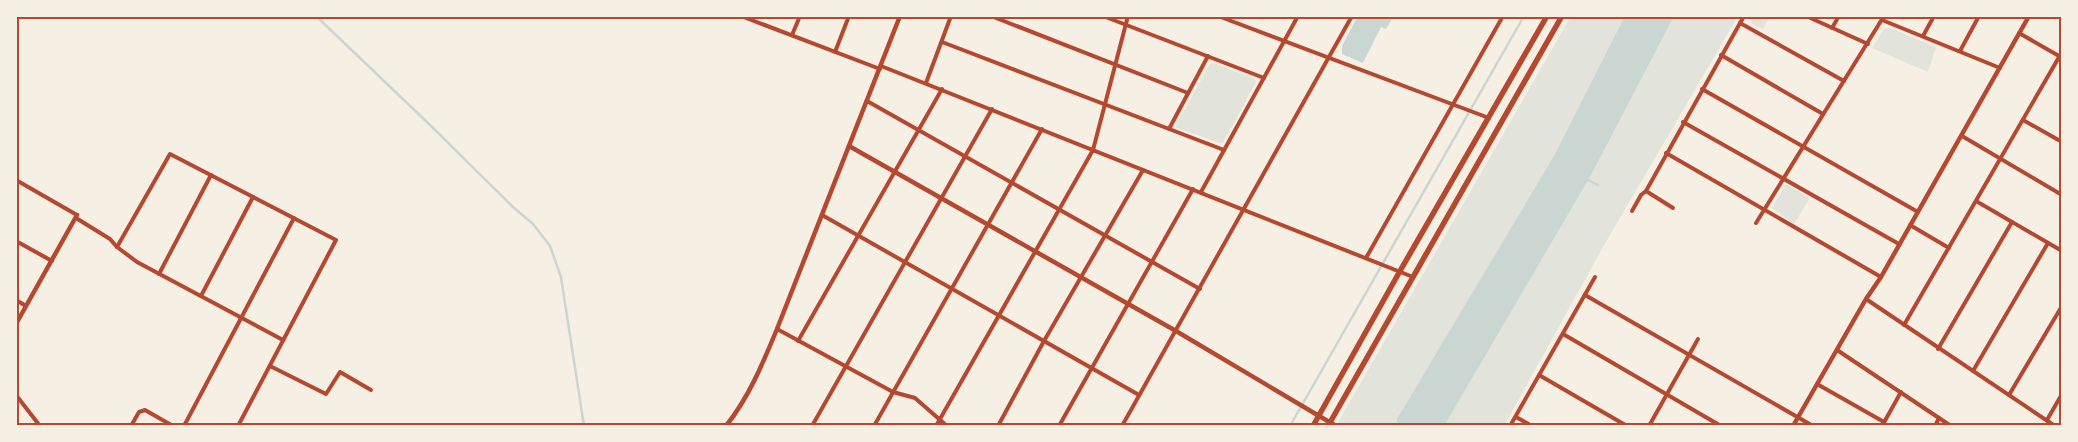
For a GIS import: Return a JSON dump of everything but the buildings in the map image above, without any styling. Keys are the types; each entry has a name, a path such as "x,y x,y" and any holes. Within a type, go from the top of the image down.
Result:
{"main road":[{"path":"1313,426 1547,16"},
{"path":"1331,425 1412,277 1562,16"}],"street":[{"path":"741,16 835,52 942,89 1412,277"},
{"path":"792,36 800,16"},
{"path":"835,52 849,16"},
{"path":"726,426 736,413 758,375 778,330 900,16"},
{"path":"926,83 952,16"},
{"path":"991,16 1188,93"},
{"path":"1103,16 1264,78"},
{"path":"936,426 1093,150 1128,16"},
{"path":"1218,16 1489,118"},
{"path":"1201,192 1298,16"},
{"path":"1122,426 1245,210 1352,16"},
{"path":"1366,258 1503,16"},
{"path":"1632,211 1641,195 1646,191 1744,16"},
{"path":"1806,16 1868,44"},
{"path":"1832,28 1839,16"},
{"path":"1923,36 1934,16"},
{"path":"1960,51 1979,16"},
{"path":"1793,426 1866,299 1881,277 2029,16"},
{"path":"1756,223 1883,18 2000,68"},
{"path":"1740,23 1844,81"},
{"path":"1904,325 2061,54 2020,33"},
{"path":"942,42 1224,150"},
{"path":"1722,55 1824,114"},
{"path":"1169,129 1208,56"},
{"path":"798,341 860,236 942,89"},
{"path":"1702,89 1918,212"},
{"path":"867,101 1200,289"},
{"path":"812,426 992,109"},
{"path":"2023,120 2061,140"},
{"path":"1684,122 1899,244"},
{"path":"874,426 1042,129"},
{"path":"1962,136 2062,195"},
{"path":"849,146 1176,331 1306,408 1331,425"},
{"path":"1666,153 1881,277"},
{"path":"116,247 170,154 336,240 238,426"},
{"path":"998,426 1044,341 1143,170"},
{"path":"159,274 211,175"},
{"path":"16,180 110,239 116,247 137,262 283,340"},
{"path":"1059,426 1192,189"},
{"path":"1646,191 1672,208"},
{"path":"201,296 253,196"},
{"path":"1976,201 2062,251"},
{"path":"822,215 1139,395"},
{"path":"16,324 77,217"},
{"path":"184,426 294,218"},
{"path":"1938,348 2012,222"},
{"path":"1910,224 1949,248"},
{"path":"16,241 52,261"},
{"path":"1973,371 2048,243"},
{"path":"1510,426 1595,277"},
{"path":"1585,295 1814,426"},
{"path":"1866,299 2055,426"},
{"path":"16,300 26,306"},
{"path":"2009,395 2062,306"},
{"path":"778,330 893,392 915,398 947,426"},
{"path":"1563,334 1720,426"},
{"path":"1649,426 1698,339"},
{"path":"1837,350 1951,426"},
{"path":"270,366 326,394 340,372 371,390"},
{"path":"1539,375 1627,426"},
{"path":"1817,384 1883,424 1901,392"},
{"path":"2046,420 2062,394"},
{"path":"16,395 40,426"},
{"path":"131,426 139,412 145,410 174,426"},
{"path":"1516,417 1532,426"},
{"path":"1935,426 1939,418"}],"shaded area":[{"path":"1358,16 1394,16 1386,29 1381,27 1363,63 1342,54 1342,46"},
{"path":"1571,16 1738,16 1603,247 1504,426 1336,426"},
{"path":"1625,16 1674,16 1591,175 1444,426 1398,426 1397,419 1554,156"},
{"path":"1752,16 1770,16 1763,29 1751,23"},
{"path":"1890,28 1936,47 1928,72 1872,48 1884,29"},
{"path":"1213,63 1255,79 1256,82 1223,143 1177,128 1176,125 1210,64"},
{"path":"1786,184 1810,198 1794,224 1772,208"}],"waterway":[{"path":"316,16 513,207 533,224 550,246 561,277 584,426"},
{"path":"1290,426 1524,16"},
{"path":"1586,179 1598,185"}]}
